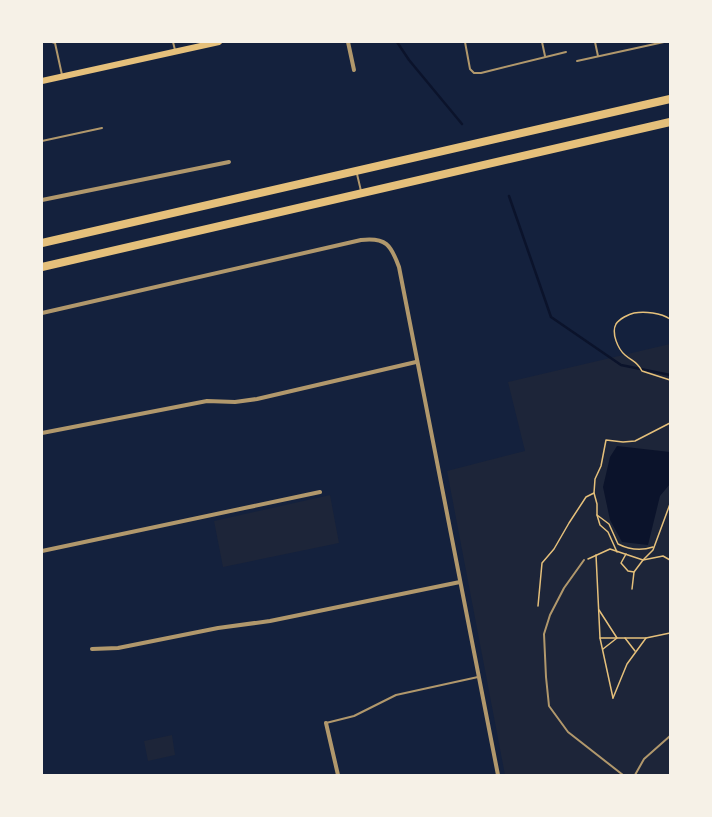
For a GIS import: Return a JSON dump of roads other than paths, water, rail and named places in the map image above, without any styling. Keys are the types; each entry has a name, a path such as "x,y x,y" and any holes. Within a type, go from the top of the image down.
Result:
{"highway":[{"path":"42,243 670,99"},
{"path":"42,267 670,122"}],"main road":[{"path":"42,81 218,42"}],"street":[{"path":"348,42 354,70"},
{"path":"42,200 229,162"},
{"path":"42,313 361,240 380,240 392,249 398,267 498,775"},
{"path":"42,433 207,401 235,402 257,399 416,362"},
{"path":"42,551 320,492"},
{"path":"92,649 118,648 218,628 270,621 460,582"},
{"path":"326,723 338,775"}],"lane":[{"path":"52,42 55,43 62,76"},
{"path":"173,42 175,52"},
{"path":"465,42 470,69 474,73 481,73 566,52"},
{"path":"542,42 545,56"},
{"path":"595,42 598,56"},
{"path":"577,61 664,42"},
{"path":"42,141 102,128"},
{"path":"356,171 361,193"},
{"path":"584,560 550,615 544,634 549,706 568,732 624,775"},
{"path":"326,723 354,716 396,695 478,677"},
{"path":"635,775 644,760 670,736"}],"waterway":[{"path":"397,42 409,60 462,124"},
{"path":"509,196 551,317 621,365 670,375"}]}
